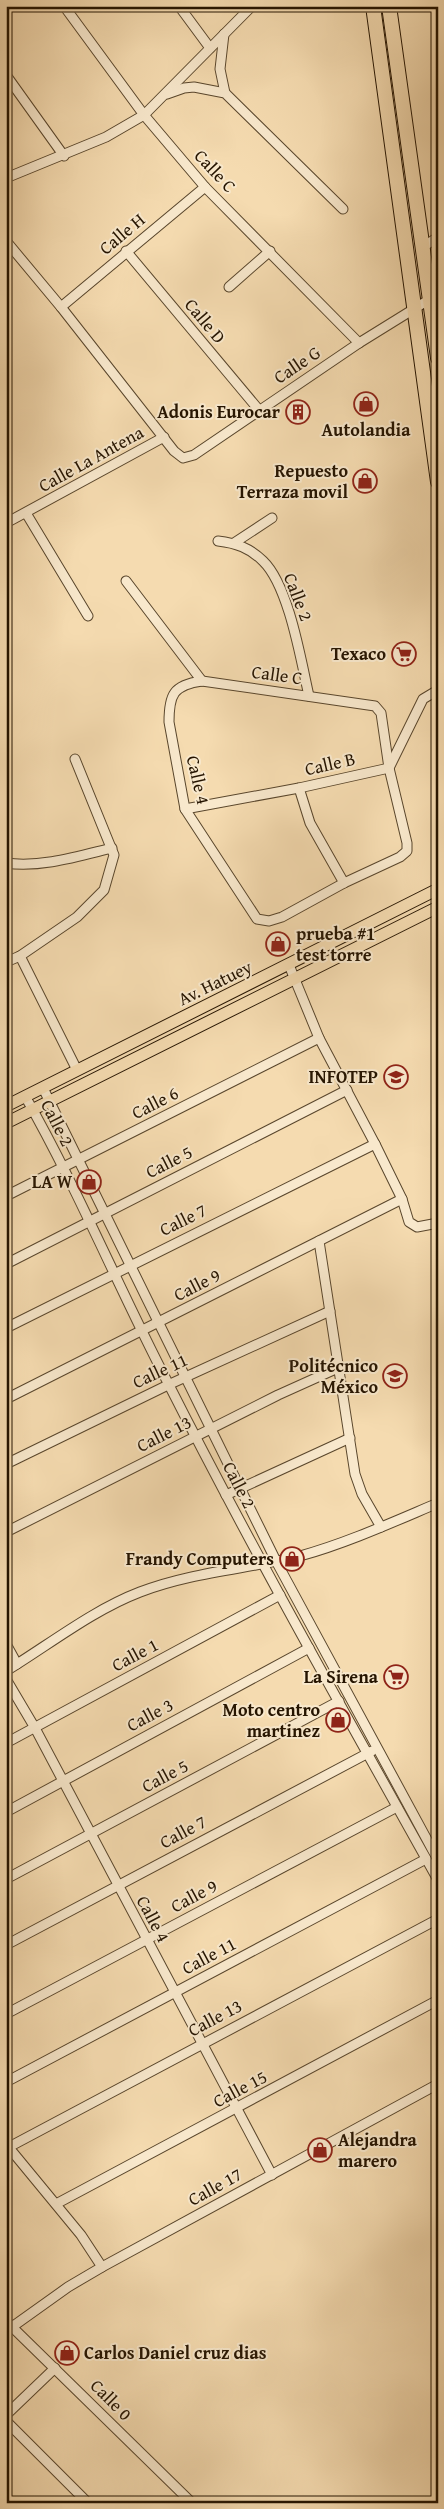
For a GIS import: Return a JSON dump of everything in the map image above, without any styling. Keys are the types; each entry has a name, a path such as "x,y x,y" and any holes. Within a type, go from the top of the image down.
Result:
{"highway":[{"path":"373,6 438,482"},
{"path":"389,6 438,358"}],"main road":[{"name":"Av. Hatuey","path":"6,1106 438,889"},
{"name":"Av. Hatuey","path":"6,1123 438,907"}],"street":[{"name":"Calle C","path":"64,6 144,115 205,187 359,343"},
{"path":"179,6 210,48"},
{"path":"6,178 64,156 106,137 144,115 165,96 252,6"},
{"path":"224,93 220,61 225,34"},
{"path":"6,76 64,156"},
{"path":"165,96 184,88 194,87 224,93 343,209"},
{"name":"Calle H","path":"62,307 205,187"},
{"path":"422,247 438,237"},
{"path":"6,241 62,307 164,437"},
{"path":"229,286 270,251"},
{"name":"Calle D","path":"126,252 260,410"},
{"name":"Calle G","path":"164,437 174,451 183,458 194,455 359,343 430,299"},
{"name":"Calle La Antena","path":"6,523 164,437"},
{"path":"26,513 88,616"},
{"path":"234,543 272,518"},
{"name":"Calle 2","path":"218,541 234,543 257,555 272,573 291,620 309,696"},
{"path":"126,581 202,680"},
{"name":"Calle C","path":"172,694 185,684 202,680 370,705 379,710 389,768"},
{"path":"299,788 310,823 344,883 400,857 407,851 407,843 389,768 423,699 438,690"},
{"name":"Calle 4","path":"172,694 169,722 184,809 254,916 261,920 276,920 344,883"},
{"path":"6,962 20,956 77,917 104,890 114,855 75,759"},
{"name":"Calle B","path":"184,809 299,788 389,768"},
{"path":"6,863 19,864 56,860 112,848"},
{"path":"20,956 77,1070"},
{"path":"289,965 319,1038 402,1199 409,1222 417,1227 438,1222"},
{"name":"Calle 6","path":"6,1196 319,1038"},
{"name":"Calle 2","path":"43,1088 157,1324 212,1428 276,1561 438,1860"},
{"name":"Calle 5","path":"6,1264 347,1090"},
{"name":"Calle 2","path":"25,1096 90,1222 168,1385 261,1563 438,1880"},
{"name":"Calle 7","path":"6,1328 375,1144"},
{"name":"Calle 9","path":"6,1400 402,1199"},
{"path":"318,1241 356,1479 381,1527"},
{"name":"Calle 11","path":"6,1464 168,1385 330,1311"},
{"name":"Calle 13","path":"6,1532 278,1394 338,1368"},
{"path":"226,1495 350,1438"},
{"path":"6,1671 99,1612 135,1594 202,1574 276,1561 322,1550 438,1502"},
{"name":"Calle 1","path":"6,1743 280,1595"},
{"path":"293,1618 304,1613"},
{"path":"6,1644 17,1664"},
{"name":"Calle 3","path":"6,1812 309,1648"},
{"name":"Calle 4","path":"6,1679 35,1728 116,1885 272,2174"},
{"name":"Calle 5","path":"6,1879 339,1701"},
{"name":"Calle 7","path":"6,1946 116,1885 377,1748"},
{"name":"Calle 9","path":"6,2014 397,1807"},
{"name":"Calle 11","path":"6,2082 426,1859"},
{"name":"Calle 13","path":"8,2146 438,1919"},
{"name":"Calle 15","path":"56,2204 237,2110 438,2000"},
{"name":"Calle 17","path":"9,2324 68,2287 438,2084"},
{"path":"8,2146 56,2204 102,2268"},
{"name":"Calle 0","path":"9,2324 192,2503"},
{"path":"6,2415 55,2368"},
{"path":"6,2421 88,2503"}],"place":[{"name":"Autolandia","path":"366,404"},
{"name":"Adonis Eurocar","path":"298,412"},
{"name":"Repuesto Terraza movil","path":"365,481"},
{"name":"Texaco","path":"404,654"},
{"name":"prueba #1 test torre","path":"278,944"},
{"name":"INFOTEP","path":"396,1077"},
{"name":"LA W","path":"89,1182"},
{"name":"Politécnico México","path":"395,1376"},
{"name":"Frandy Computers","path":"292,1559"},
{"name":"La Sirena","path":"396,1677"},
{"name":"Moto centro martinez","path":"338,1720"},
{"name":"Alejandra marero","path":"320,2150"},
{"name":"Carlos Daniel cruz dias","path":"67,2353"}]}
